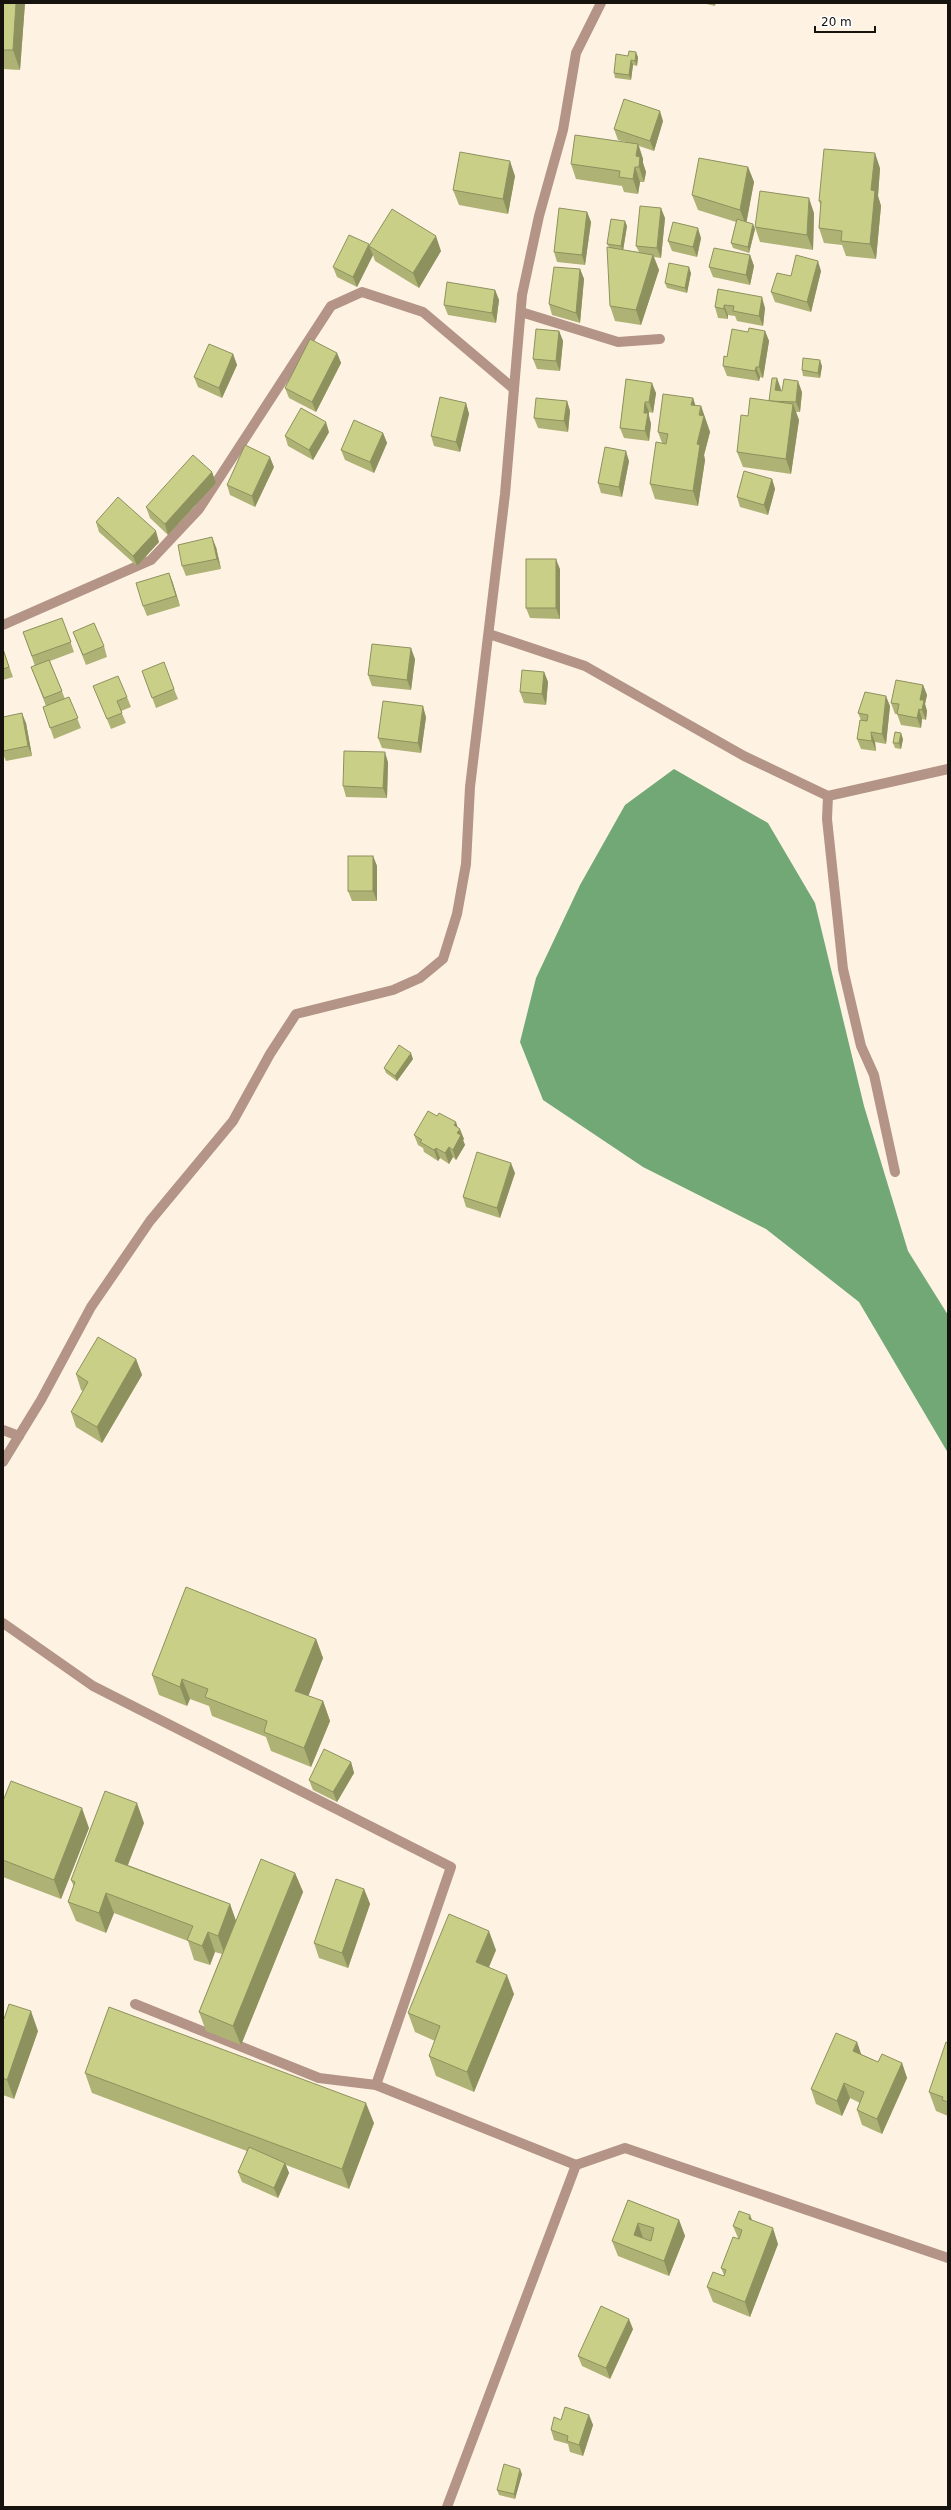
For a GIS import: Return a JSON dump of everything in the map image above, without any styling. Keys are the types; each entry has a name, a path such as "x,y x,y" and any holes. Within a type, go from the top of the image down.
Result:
{"street":[{"path":"3,1462 41,1400 90,1307 150,1221 233,1121 270,1054 296,1014 393,990 420,978 443,959 457,914 466,864 470,787 505,494 522,295 539,216 562,130 576,54 601,3"},
{"path":"3,625 151,560 199,509 331,306 343,300 362,292 423,312 514,389"},
{"path":"521,312 618,342 660,339"},
{"path":"489,634 586,666 744,756 828,796 948,769"},
{"path":"828,796 827,819 843,969 861,1046 874,1075 894,1172"},
{"path":"3,1430 19,1436"},
{"path":"3,1623 93,1686 451,1867 376,2086"},
{"path":"135,2004 319,2078 376,2086 576,2165 625,2148 948,2258"},
{"path":"447,2507 576,2165"}],"shaded area":[{"path":"674,769 768,823 815,903 864,1106 908,1251 948,1315 948,1453 859,1302 766,1229 643,1167 543,1100 520,1042 536,978 580,885 625,805"}],"building":[{"path":"3,3 16,3 13,50 3,50"},
{"path":"629,51 636,52 635,61 631,60 629,75 614,73 616,54 628,56"},
{"path":"624,99 660,111 650,141 614,129"},
{"path":"575,135 638,144 636,156 640,157 639,167 635,167 633,179 619,177 620,171 571,164"},
{"path":"824,149 875,153 871,190 875,191 870,244 841,241 842,231 819,228 821,201 819,201"},
{"path":"460,152 510,161 503,199 453,190"},
{"path":"699,158 748,167 740,210 692,195"},
{"path":"760,191 809,198 807,235 755,227"},
{"path":"640,206 661,208 657,248 636,246"},
{"path":"559,208 587,212 582,255 554,252"},
{"path":"392,209 436,236 413,273 369,246"},
{"path":"611,219 625,221 621,246 607,244"},
{"path":"737,219 753,224 748,247 731,243"},
{"path":"673,222 698,228 693,247 668,241"},
{"path":"349,235 369,244 353,277 333,267"},
{"path":"607,247 653,255 636,310 610,306"},
{"path":"714,248 750,255 746,275 709,267"},
{"path":"796,255 818,261 807,302 771,292 777,273 791,276"},
{"path":"669,263 689,267 685,288 665,283"},
{"path":"554,267 580,269 576,313 549,304"},
{"path":"447,282 495,290 492,313 444,305"},
{"path":"718,289 762,297 759,316 733,311 734,306 724,305 724,309 715,307"},
{"path":"749,328 765,331 759,367 756,367 755,371 723,366 724,356 727,357 732,329 748,332"},
{"path":"536,329 559,331 556,361 533,359"},
{"path":"310,339 337,353 312,402 285,388"},
{"path":"209,344 233,354 219,388 194,377"},
{"path":"803,358 820,360 818,373 802,370"},
{"path":"772,378 777,378 775,390 782,391 784,379 798,381 796,402 769,401"},
{"path":"626,379 652,383 649,402 645,402 644,413 648,413 645,431 620,428"},
{"path":"663,394 693,398 691,405 701,406 699,415 704,416 697,444 700,445 693,491 650,484 656,442 666,444 668,434 658,432"},
{"path":"440,397 466,403 456,442 431,436"},
{"path":"536,398 567,401 564,421 534,418"},
{"path":"750,398 793,404 786,459 737,452 741,415 748,416"},
{"path":"301,408 326,422 309,450 285,436"},
{"path":"354,420 383,433 370,462 341,450"},
{"path":"245,445 270,457 252,496 227,485"},
{"path":"605,447 626,451 619,487 598,483"},
{"path":"193,455 212,472 165,524 146,507"},
{"path":"744,471 772,479 764,505 737,497"},
{"path":"118,497 156,531 133,556 96,522"},
{"path":"212,537 217,559 182,566 178,545"},
{"path":"526,559 556,559 556,608 526,608"},
{"path":"169,573 176,596 143,606 136,583"},
{"path":"62,618 71,642 32,656 23,632"},
{"path":"94,623 104,646 83,655 73,632"},
{"path":"372,644 411,648 407,680 368,675"},
{"path":"3,649 9,667 3,669"},
{"path":"49,660 62,691 44,698 31,667"},
{"path":"164,662 174,689 152,698 142,671"},
{"path":"522,670 544,672 542,694 520,692"},
{"path":"118,676 127,697 117,701 122,713 107,719 93,686"},
{"path":"896,680 923,685 920,700 924,700 922,710 919,709 917,718 897,714 899,704 891,703"},
{"path":"865,692 886,696 882,734 871,732 872,741 857,739 860,720 867,721 868,715 858,713"},
{"path":"69,697 78,718 50,728 43,707"},
{"path":"383,701 423,706 418,743 378,738"},
{"path":"22,713 28,746 3,751 3,717"},
{"path":"895,732 901,733 899,743 893,743"},
{"path":"344,751 385,752 383,788 343,786"},
{"path":"348,856 373,856 373,891 348,891"},
{"path":"399,1045 411,1053 395,1076 384,1068"},
{"path":"428,1111 437,1116 439,1113 456,1122 454,1125 460,1129 457,1133 461,1135 453,1150 449,1147 445,1153 436,1148 434,1150 420,1142 422,1140 414,1135"},
{"path":"477,1152 511,1163 497,1208 463,1197"},
{"path":"98,1337 136,1359 97,1427 71,1412 88,1382 76,1374"},
{"path":"186,1587 316,1639 295,1691 323,1701 304,1748 264,1732 267,1721 205,1697 208,1689 182,1679 180,1687 152,1675"},
{"path":"324,1749 351,1762 333,1792 309,1780"},
{"path":"11,1781 82,1808 54,1880 3,1860 3,1801"},
{"path":"105,1791 137,1803 115,1861 230,1904 218,1936 208,1932 202,1946 187,1940 193,1926 106,1893 99,1913 68,1902 75,1882 71,1880"},
{"path":"261,1859 295,1873 233,2026 199,2012"},
{"path":"336,1879 364,1889 342,1953 314,1943"},
{"path":"449,1914 489,1931 476,1962 507,1975 467,2072 429,2056 440,2026 408,2013"},
{"path":"9,2004 31,2011 7,2080 3,2078 3,2019"},
{"path":"109,2007 366,2103 342,2169 85,2073"},
{"path":"836,2033 857,2042 853,2051 878,2062 882,2054 902,2063 877,2119 857,2110 864,2092 844,2083 837,2101 811,2089"},
{"path":"946,2042 948,2043 948,2102 942,2100 943,2097 929,2092"},
{"path":"249,2147 285,2163 274,2188 238,2172"},
{"path":"628,2200 679,2220 664,2261 612,2241","holes":["638,2223 654,2228 651,2241 634,2235"]},
{"path":"739,2211 750,2215 749,2219 773,2228 745,2302 707,2287 713,2272 724,2276 726,2270 721,2268 733,2237 739,2239 742,2230 733,2226"},
{"path":"601,2306 629,2319 606,2368 578,2356"},
{"path":"565,2407 589,2415 579,2445 567,2441 568,2436 551,2430 554,2417 561,2420"},
{"path":"504,2464 520,2469 514,2494 497,2490"}]}
